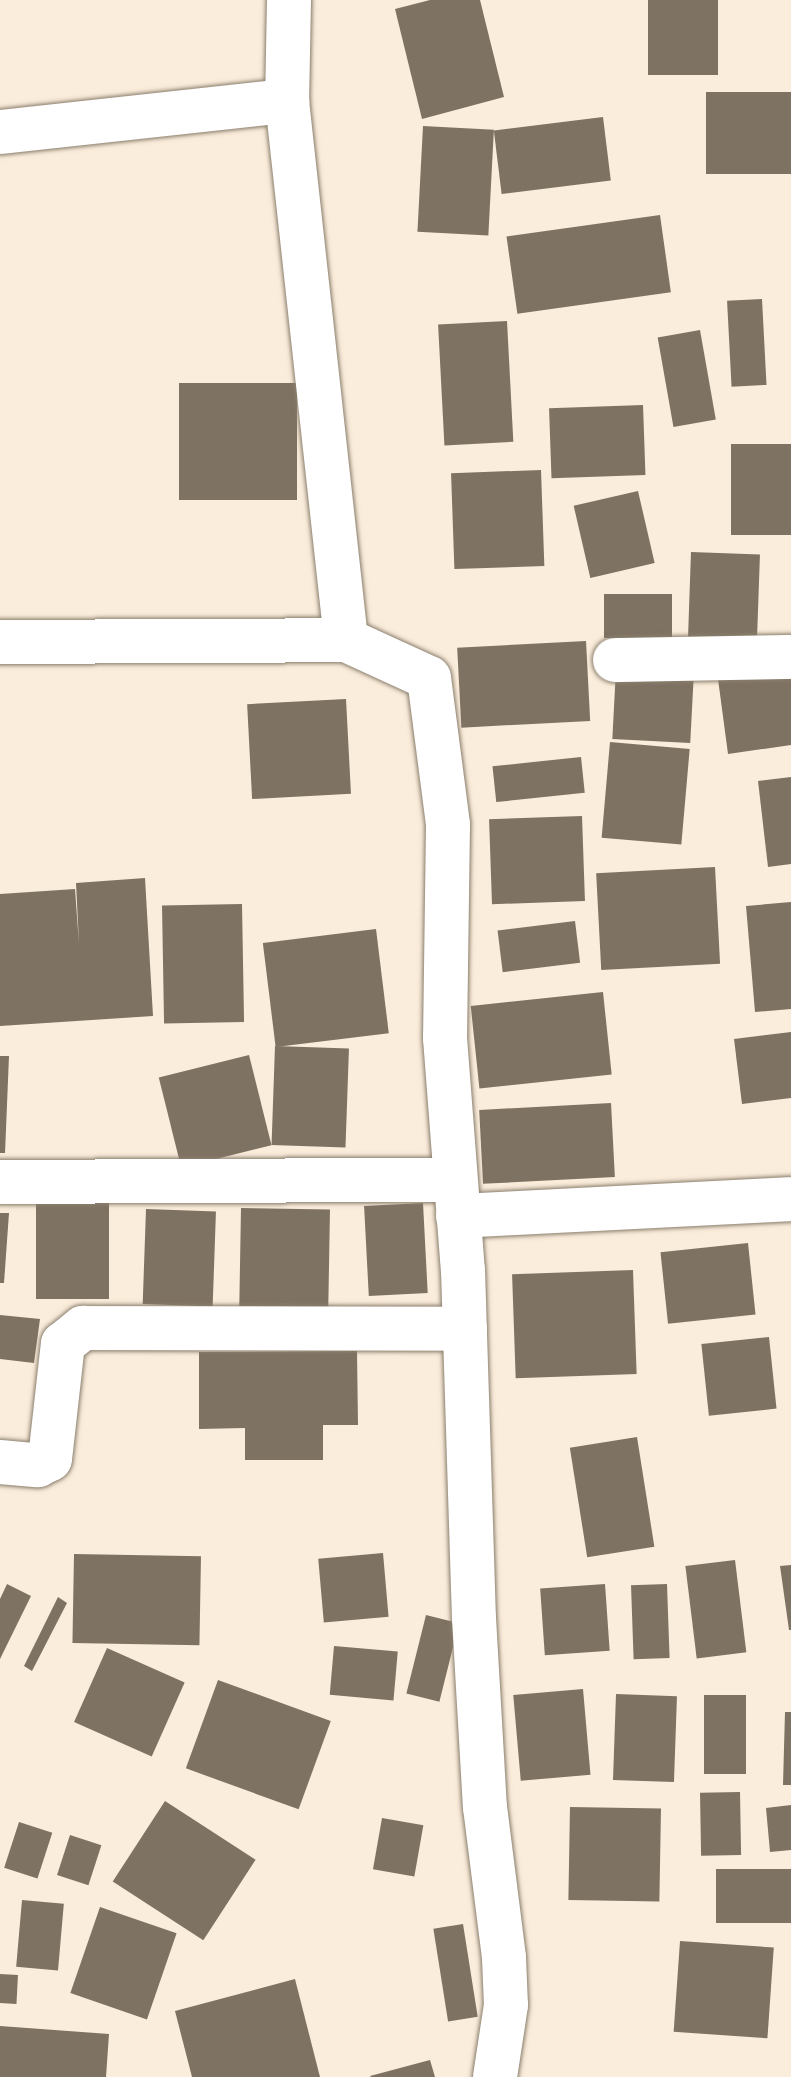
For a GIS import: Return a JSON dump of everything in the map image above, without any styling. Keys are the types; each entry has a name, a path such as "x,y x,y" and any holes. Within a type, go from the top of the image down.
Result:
{"street":[{"path":"289,0 287,101 346,640"},
{"path":"0,132 287,101"},
{"path":"0,642 346,640 429,678 450,853 445,1015 465,1329 482,1766 504,1958 506,2005 495,2077"},
{"path":"615,660 791,657"},
{"path":"0,1182 456,1198 791,1199"},
{"path":"0,1462 38,1465 50,1459 63,1344 83,1328 465,1329"}],"building":[{"path":"430,0 480,0 504,97 422,119 395,9"},
{"path":"648,0 718,0 718,75 648,75"},
{"path":"706,92 791,92 791,174 706,174"},
{"path":"603,117 611,181 502,194 494,130"},
{"path":"423,126 494,130 488,236 417,232"},
{"path":"660,215 671,292 517,314 507,237"},
{"path":"762,299 767,385 732,387 727,301"},
{"path":"507,321 513,442 444,445 438,325"},
{"path":"700,330 716,420 673,427 658,337"},
{"path":"179,383 297,383 297,500 179,500"},
{"path":"643,405 645,475 552,478 549,408"},
{"path":"731,444 791,444 791,535 731,535"},
{"path":"541,470 544,566 454,569 451,473"},
{"path":"638,491 655,563 590,578 574,506"},
{"path":"691,552 760,554 757,643 688,641"},
{"path":"604,594 672,594 672,638 604,638"},
{"path":"586,641 590,721 461,728 457,648"},
{"path":"616,669 694,673 690,743 612,739"},
{"path":"791,678 791,745 728,754 718,679"},
{"path":"346,699 351,794 252,799 247,704"},
{"path":"610,742 690,749 681,845 602,838"},
{"path":"581,757 585,793 496,802 492,766"},
{"path":"791,777 791,864 768,867 758,781"},
{"path":"582,816 585,901 492,904 489,819"},
{"path":"715,867 720,964 601,970 596,873"},
{"path":"145,878 153,1016 0,1026 0,894 75,889 79,944 76,883"},
{"path":"791,902 791,1009 755,1012 746,906"},
{"path":"242,904 244,1022 164,1023 162,905"},
{"path":"575,921 580,963 503,972 498,931"},
{"path":"376,929 389,1033 276,1047 263,943"},
{"path":"603,992 612,1075 479,1088 471,1006"},
{"path":"791,1032 791,1098 742,1104 734,1039"},
{"path":"275,1046 349,1049 345,1148 272,1145"},
{"path":"249,1055 271,1145 181,1168 159,1077"},
{"path":"0,1056 9,1056 5,1153 0,1153"},
{"path":"611,1103 615,1177 483,1184 479,1110"},
{"path":"36,1203 109,1203 109,1299 36,1299"},
{"path":"423,1203 428,1293 369,1296 364,1206"},
{"path":"241,1208 330,1210 328,1308 239,1306"},
{"path":"146,1209 216,1211 213,1306 143,1304"},
{"path":"0,1213 9,1213 4,1283 0,1283"},
{"path":"748,1243 756,1315 668,1324 660,1252"},
{"path":"633,1270 637,1374 516,1378 512,1274"},
{"path":"0,1315 40,1319 34,1363 0,1359"},
{"path":"769,1337 777,1409 709,1416 701,1344"},
{"path":"357,1351 358,1425 323,1425 323,1460 245,1460 245,1428 199,1429 199,1352"},
{"path":"637,1437 654,1547 587,1557 570,1448"},
{"path":"383,1553 389,1617 324,1622 318,1559"},
{"path":"74,1554 201,1556 199,1645 72,1643"},
{"path":"735,1560 746,1652 697,1658 685,1566"},
{"path":"791,1565 791,1630 789,1630 780,1566"},
{"path":"7,1584 31,1596 0,1659 0,1599"},
{"path":"605,1584 610,1651 545,1655 540,1589"},
{"path":"667,1584 670,1658 634,1659 631,1585"},
{"path":"58,1597 67,1603 32,1671 24,1666"},
{"path":"426,1615 459,1623 439,1702 406,1694"},
{"path":"334,1646 398,1652 393,1700 330,1695"},
{"path":"107,1648 185,1683 152,1757 74,1722"},
{"path":"218,1680 331,1721 299,1809 186,1768"},
{"path":"583,1689 590,1775 521,1781 513,1695"},
{"path":"616,1694 677,1696 674,1782 613,1780"},
{"path":"704,1695 746,1695 746,1774 704,1774"},
{"path":"785,1712 791,1712 791,1785 783,1785"},
{"path":"740,1792 741,1855 701,1856 700,1793"},
{"path":"165,1801 256,1860 203,1940 113,1882"},
{"path":"791,1805 791,1850 770,1852 766,1808"},
{"path":"570,1807 661,1809 659,1902 568,1900"},
{"path":"382,1818 423,1825 414,1877 373,1869"},
{"path":"19,1822 52,1833 37,1878 4,1868"},
{"path":"70,1835 101,1845 88,1885 57,1875"},
{"path":"716,1869 791,1869 791,1923 716,1923"},
{"path":"22,1900 64,1904 58,1970 16,1967"},
{"path":"100,1907 177,1933 147,2019 70,1993"},
{"path":"463,1924 478,2017 448,2022 433,1929"},
{"path":"680,1941 774,1948 767,2038 674,2032"},
{"path":"0,1974 18,1975 16,2004 0,2003"},
{"path":"295,1979 320,2077 192,2077 175,2011"},
{"path":"0,2026 109,2034 106,2077 0,2077"},
{"path":"430,2060 435,2077 370,2076"}]}
